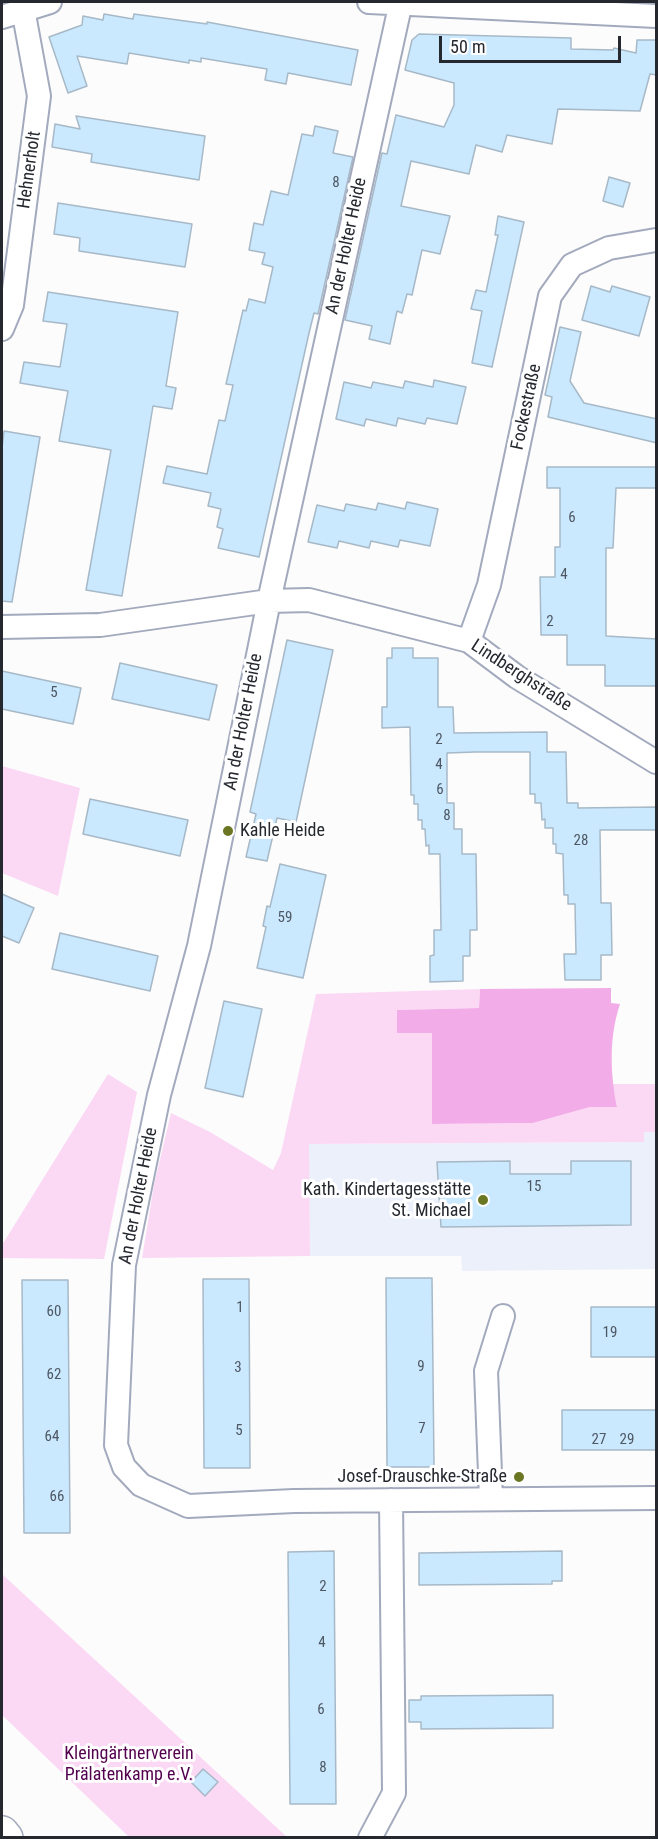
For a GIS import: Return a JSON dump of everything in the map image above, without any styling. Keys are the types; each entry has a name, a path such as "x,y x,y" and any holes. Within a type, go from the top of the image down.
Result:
{"highway":[{"path":"2,1833 6,1838"}],"street":[{"name":"Hehnerholt","path":"2,329 12,305 39,96 12,13 50,2"},
{"path":"369,2 657,16"},
{"name":"An der Holter Heide","path":"391,1500 188,1506 141,1485 124,1467 116,1445 124,1265 159,1095 199,946 269,601 400,2"},
{"name":"Fockestraße","path":"469,641 489,585 550,296 572,265 609,248 657,240"},
{"name":"Lindberghstraße","path":"269,601 309,600 469,641 517,677 657,762"},
{"path":"2,627 100,625 269,601"},
{"path":"491,1499 486,1371 503,1316"},
{"path":"370,1838 394,1793 391,1500 657,1498"}],"shaded area":[{"path":"611,988 611,1003 620,1004 612,1042 613,1081 617,1107 590,1107 533,1123 432,1124 432,1033 397,1033 397,1010 479,1008 480,989"},
{"name":"Kath. Kindertagesstätte St. Michael","path":"644,1132 656,1132 656,1269 462,1271 461,1256 310,1256 308,1144 644,1142"}],"green space":[{"path":"2,766 80,788 58,896 2,873"},
{"path":"480,989 479,1008 397,1010 432,1032 433,1124 533,1123 590,1107 617,1107 612,1084 656,1084 656,1132 644,1132 644,1142 309,1144 310,1256 142,1258 154,1185 171,1113 210,1132 273,1170 281,1153 316,994"},
{"path":"108,1074 137,1092 104,1259 2,1258 2,1245"},
{"name":"Kleingärtnerverein Prälatenkamp e.V.","path":"2,1574 287,1837 129,1837 2,1715"}],"building":[{"path":"104,14 133,19 134,14 207,24 207,22 358,50 351,85 288,73 286,84 265,80 267,69 201,58 201,62 189,60 189,63 129,53 127,64 77,56 87,86 68,93 49,37 82,25 83,16 103,20"},
{"path":"419,34 571,38 571,49 613,50 614,48 636,53 637,40 657,40 657,75 650,74 640,111 558,109 552,144 507,135 502,152 476,145 469,174 411,161 401,206 450,216 440,254 422,250 412,295 407,294 402,313 397,311 390,344 369,339 372,326 345,320 382,153 387,154 396,115 444,127 454,105 454,83 405,70 412,40"},
{"path":"76,116 205,136 199,180 91,162 92,154 52,147 55,124 80,129"},
{"path":"315,126 338,131 333,153 353,157 318,314 314,313 309,333 259,557 218,548 223,529 217,527 221,509 208,506 211,493 163,483 167,466 207,474 219,420 225,421 233,385 226,384 243,310 246,311 249,299 265,303 273,267 262,264 265,253 249,250 254,223 263,225 271,191 288,195 302,134 313,136"},
{"path":"609,177 630,183 623,207 603,201"},
{"path":"58,203 192,224 185,267 79,251 80,238 54,234"},
{"path":"498,216 524,222 492,367 472,363 482,311 471,309 476,290 486,292 498,235 495,235"},
{"path":"591,286 610,292 612,286 650,297 639,336 582,320"},
{"path":"48,292 178,312 166,386 176,388 172,409 153,406 122,596 86,590 111,450 59,441 68,391 20,383 24,362 60,367 67,324 43,321"},
{"path":"560,327 581,332 570,381 584,403 657,419 657,443 548,417 552,397 545,395"},
{"path":"434,380 466,387 457,424 427,418 425,424 398,418 396,426 366,419 364,426 336,419 344,382 371,388 373,382 403,388 405,381 433,387"},
{"path":"4,431 40,437 12,602 2,601"},
{"path":"547,467 657,467 657,488 616,488 613,548 606,548 606,636 657,639 657,686 605,686 605,665 567,665 567,635 541,635 540,577 555,577 555,547 560,547 560,488 547,488"},
{"path":"407,502 438,509 430,546 400,540 398,547 371,541 369,548 339,541 337,548 308,542 317,505 344,511 346,504 376,510 378,503 405,509"},
{"path":"287,640 333,650 296,822 277,818 267,861 246,857 256,814 250,812"},
{"path":"392,648 413,648 413,658 438,658 438,707 453,707 454,733 547,732 547,752 566,752 567,803 578,803 578,808 657,807 657,830 600,830 601,903 611,903 612,955 601,955 601,980 565,980 564,954 576,954 575,904 568,904 568,895 564,895 563,854 556,853 556,844 553,844 553,828 545,828 541,803 535,803 535,794 530,794 530,752 475,752 447,753 447,803 454,803 454,829 462,829 462,854 476,854 477,930 470,930 470,956 463,956 463,981 430,982 430,956 434,955 434,930 441,930 440,854 429,854 425,829 422,829 422,820 418,820 418,804 414,804 414,795 411,795 410,727 382,728 382,707 387,707 387,658 392,658"},
{"path":"120,663 217,685 209,720 112,699"},
{"path":"2,671 81,688 73,724 2,709"},
{"path":"90,799 188,820 180,856 83,834"},
{"path":"280,864 326,875 303,978 257,968 266,927 263,926 267,906 270,907"},
{"path":"2,894 34,908 19,943 2,936"},
{"path":"60,933 158,956 150,991 52,969"},
{"path":"224,1001 262,1009 243,1097 205,1088"},
{"path":"510,1161 510,1174 571,1174 571,1161 631,1161 631,1225 441,1227 437,1162"},
{"path":"386,1278 432,1278 434,1467 387,1467"},
{"path":"203,1279 249,1279 250,1468 204,1468"},
{"path":"22,1280 68,1280 70,1533 24,1533"},
{"path":"591,1307 657,1307 657,1357 591,1357"},
{"path":"562,1410 657,1410 657,1450 562,1450"},
{"path":"334,1551 336,1804 290,1804 288,1552"},
{"path":"562,1551 562,1581 552,1581 552,1584 419,1585 419,1553"},
{"path":"553,1695 553,1728 421,1729 421,1722 409,1722 409,1700 421,1700 421,1696"},
{"path":"203,1769 218,1782 205,1796 191,1782"}],"place":[{"name":"Kahle Heide","path":"228,831"},
{"name":"Kath. Kindertagesstätte St. Michael","path":"483,1200"},
{"name":"Josef-Drauschke-Straße","path":"519,1477"}]}
